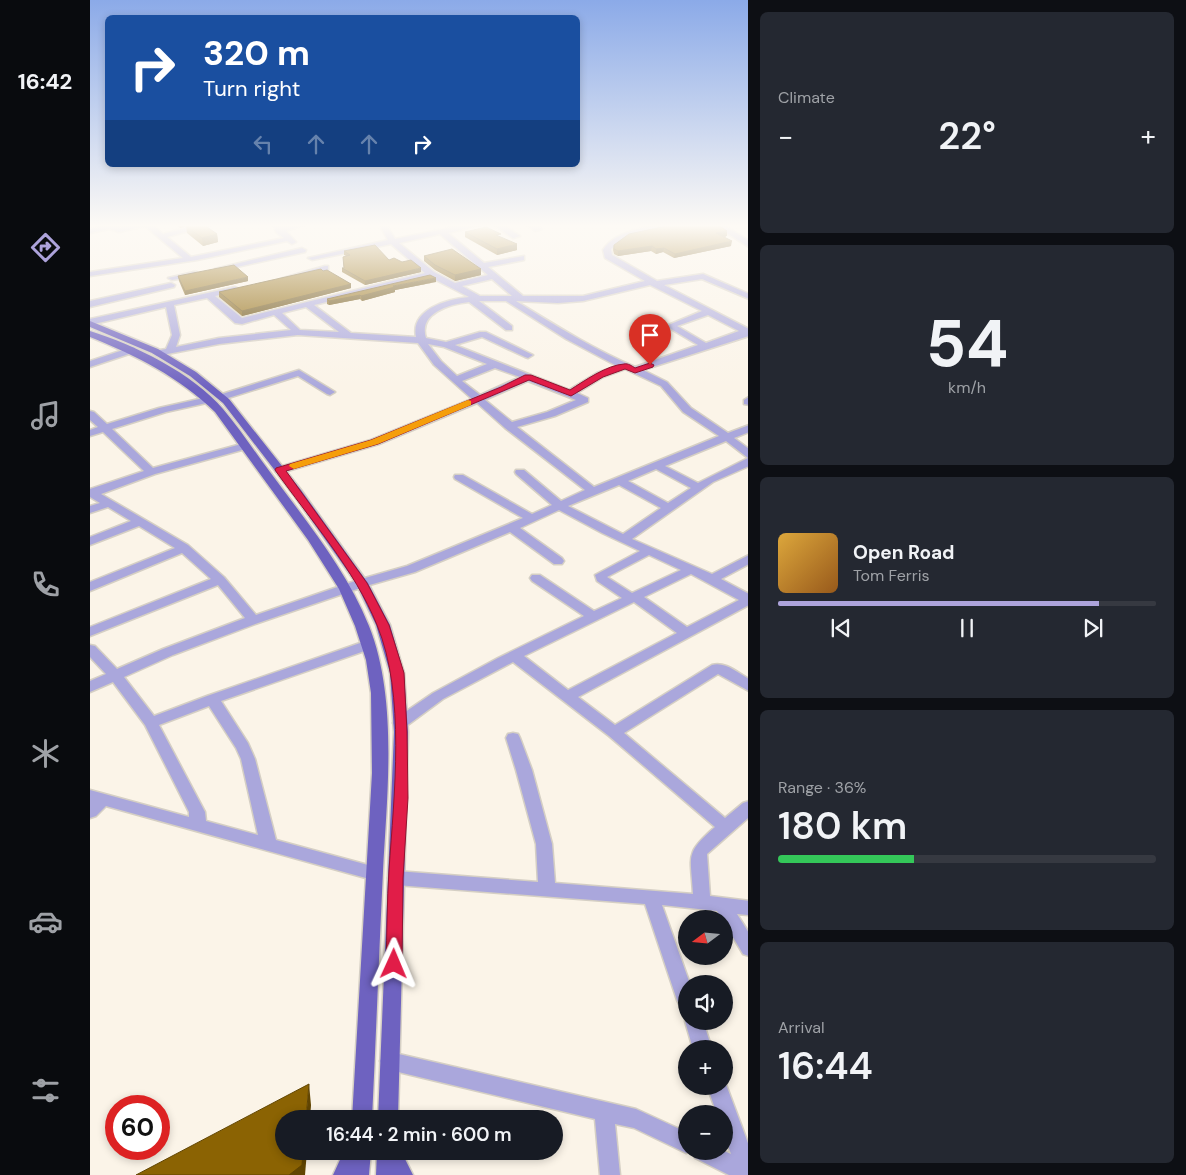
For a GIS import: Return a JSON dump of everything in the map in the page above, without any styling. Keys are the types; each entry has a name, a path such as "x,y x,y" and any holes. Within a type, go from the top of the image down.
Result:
{"main road":[{"path":"90,323 163,351 193,374 280,470 362,583 383,625 397,673 400,723 400,798 388,1110"},
{"path":"90,334 132,350 215,398 219,410 313,539 345,589 362,626 373,660 378,694 380,773 362,1110"},
{"path":"343,1175 350,1160"},
{"path":"359,1175 360,1160"},
{"path":"386,1175 387,1160"},
{"path":"393,1160 402,1175"}],"street":[{"path":"90,282 104,279"},
{"path":"90,304 179,279"},
{"path":"277,280 283,279"},
{"path":"209,295 238,321 244,321 363,289 409,279"},
{"path":"440,279 483,300"},
{"path":"453,286 482,279"},
{"path":"496,279 521,300"},
{"path":"646,279 747,332"},
{"path":"593,491 509,426 438,363 421,340 420,325 422,319 448,304 472,300 585,298 653,283 683,279"},
{"path":"709,279 748,297"},
{"path":"163,351 176,335 172,303 172,281"},
{"path":"348,282 363,289"},
{"path":"90,323 243,287"},
{"path":"508,299 557,331 664,384 687,410 726,436 748,455"},
{"path":"472,300 509,328"},
{"path":"308,304 347,334"},
{"path":"276,312 298,332"},
{"path":"706,346 670,326 708,312"},
{"path":"163,351 219,341 298,332 421,340 446,345 585,400 551,414 509,426"},
{"path":"635,370 747,332"},
{"path":"446,345 481,334 528,355"},
{"path":"90,364 132,350"},
{"path":"456,380 496,364"},
{"path":"571,393 600,375 625,366"},
{"path":"90,433 163,410 215,398 299,373 330,392"},
{"path":"280,470 375,442 477,398 504,389 528,377"},
{"path":"90,414 151,472"},
{"path":"90,687 117,677 168,652 253,620 362,583 411,569 619,480 748,428"},
{"path":"91,493 151,472 245,446"},
{"path":"624,539 709,480 732,471 748,461"},
{"path":"656,465 698,487"},
{"path":"520,472 560,506 624,539 692,569 748,600"},
{"path":"459,477 532,518"},
{"path":"619,480 668,508"},
{"path":"91,493 184,548 220,580 253,620"},
{"path":"90,510 107,504"},
{"path":"90,541 141,521"},
{"path":"511,527 558,561"},
{"path":"90,587 184,548"},
{"path":"650,550 602,575 601,578 686,634"},
{"path":"712,579 748,559"},
{"path":"400,723 438,696 514,656 692,569"},
{"path":"536,578 594,617"},
{"path":"90,632 220,580"},
{"path":"568,696 748,600"},
{"path":"150,723 212,699 368,645"},
{"path":"90,649 117,677 150,723 197,812 198,826"},
{"path":"514,656 614,732 725,826"},
{"path":"614,732 717,668 748,686"},
{"path":"212,699 243,747 248,759 269,846"},
{"path":"513,738 527,779 544,844 547,888"},
{"path":"90,812 96,798 374,873"},
{"path":"702,902 699,853 707,842 748,807"},
{"path":"396,878 547,888 748,908"},
{"path":"651,897 678,976"},
{"path":"722,904 748,949"},
{"path":"390,1061 636,1119 678,1140"},
{"path":"720,1095 748,1174"},
{"path":"604,1111 610,1175"},
{"path":"720,1160 748,1174"}],"building":[{"path":"179,279 240,279 185,291"},
{"path":"277,279 342,279 351,284 242,311 219,292"},
{"path":"414,279 432,279 393,286 395,287 361,296 329,301 327,299"},
{"path":"309,1084 307,1110 275,1110 275,1160 302,1160 302,1165 289,1175 136,1175 165,1160 170,1160 170,1157"}],"slow traffic":[{"path":"294,466 375,442 468,403"}],"route":[{"path":"394,964 401,732 397,673 383,625 362,583 280,470 375,442 472,402 477,398 504,389 528,377 571,393 600,375 625,366 635,370 650,365"}]}
